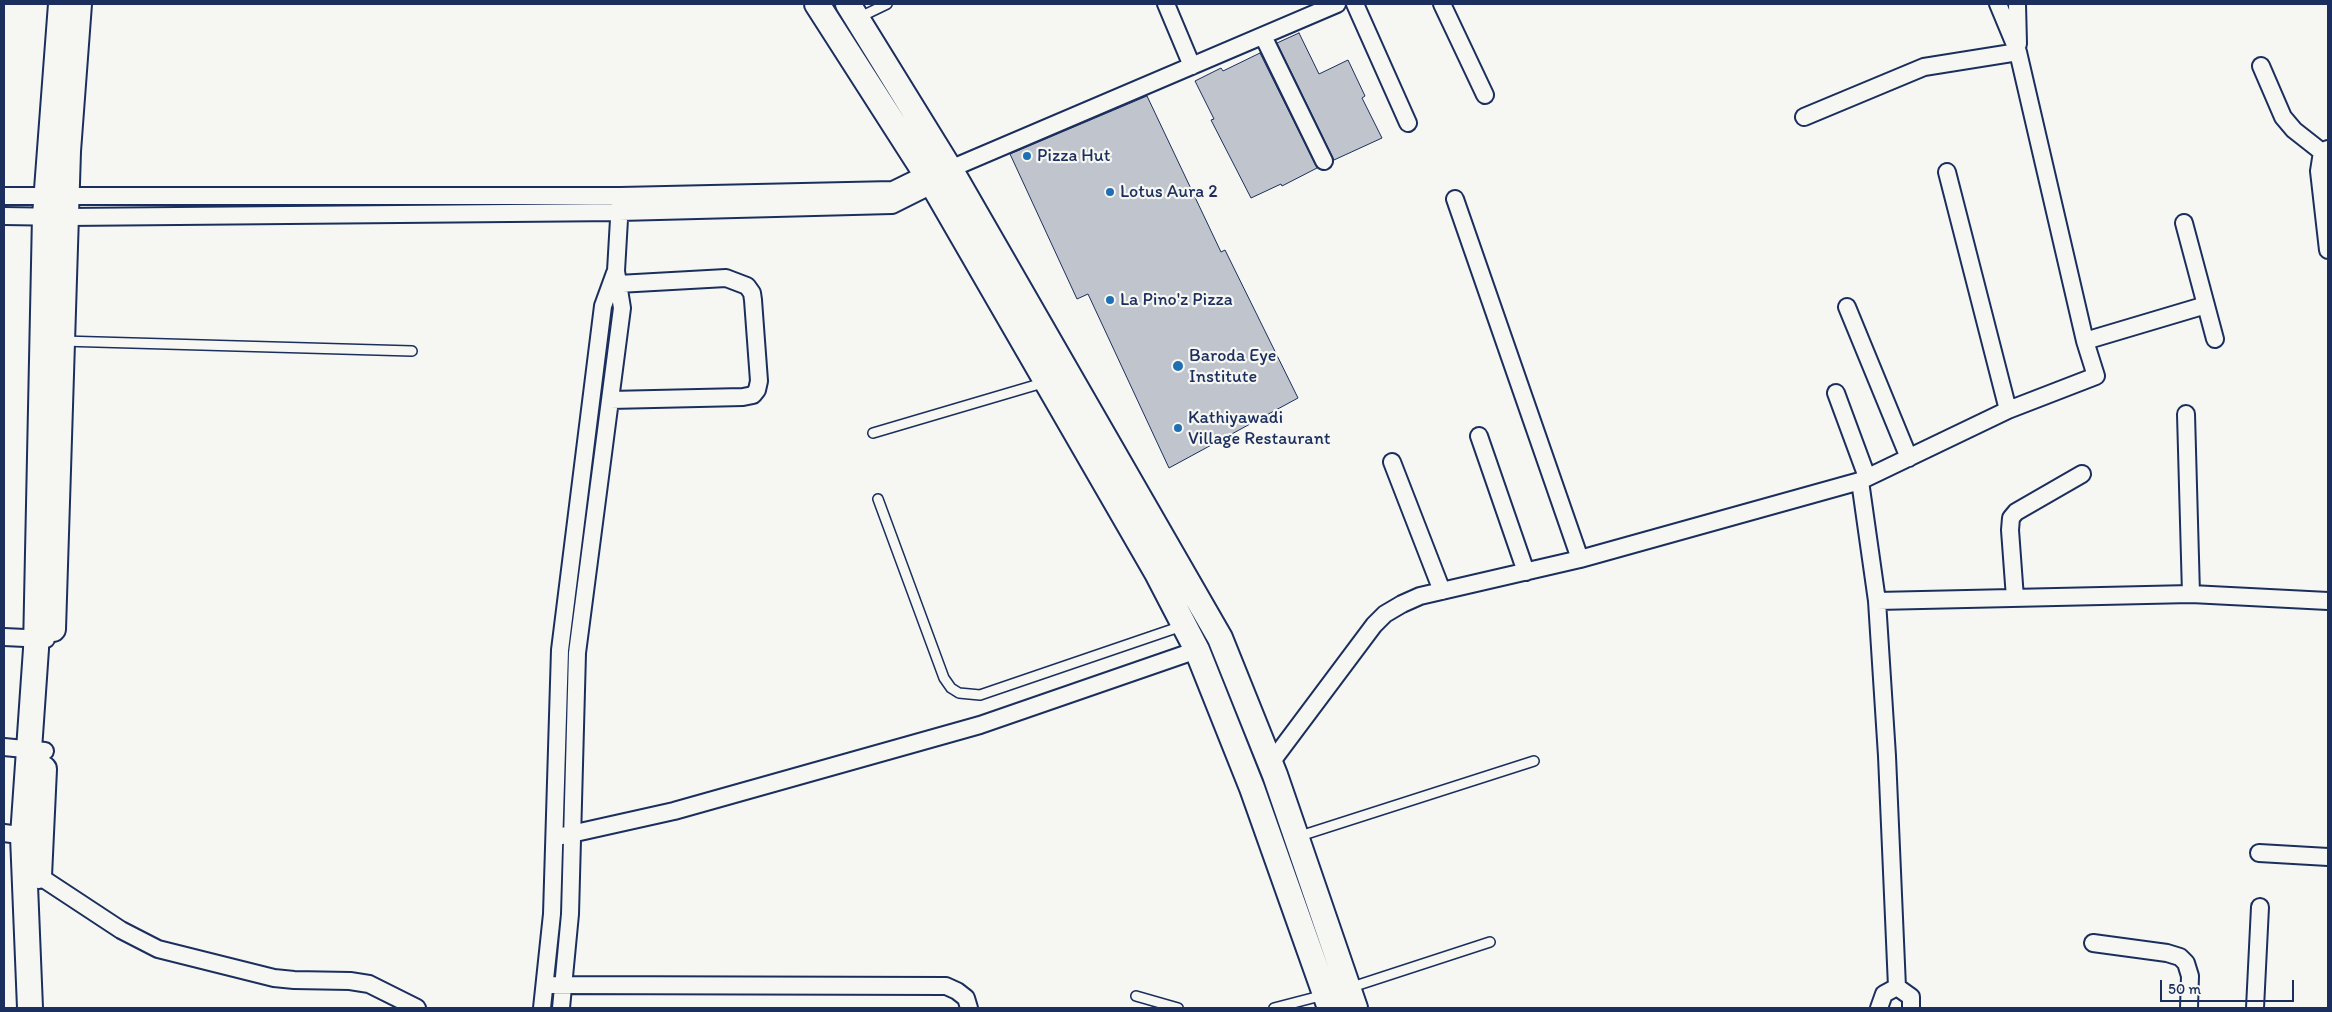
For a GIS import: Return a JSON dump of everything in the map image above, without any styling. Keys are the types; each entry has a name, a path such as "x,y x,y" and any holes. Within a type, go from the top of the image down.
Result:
{"main road":[{"path":"44,639 61,4"},
{"path":"30,1008 22,836 38,750 61,341 57,206 68,151 79,4"},
{"path":"817,4 929,179 1157,573 1197,650 1339,997"},
{"path":"853,11 950,169 1220,638 1270,764 1296,838 1339,997"},
{"path":"22,836 39,876 43,1008"}],"street":[{"path":"1166,4 1192,66"},
{"path":"4,216 57,206 620,204 893,190 929,179 1337,4"},
{"path":"1355,4 1408,123"},
{"path":"1442,4 1484,95"},
{"path":"1270,764 1374,625 1386,614 1402,604 1420,596 1580,560 1863,479 2008,410 2096,376 2085,341 2018,52 1998,4"},
{"path":"2018,4 2018,52"},
{"path":"1263,36 1324,161"},
{"path":"1804,117 1924,67 2018,52"},
{"path":"2261,66 2283,117 2294,130 2325,150 2319,171 2328,250"},
{"path":"1947,172 2008,410"},
{"path":"4,196 57,206 620,204"},
{"path":"1455,199 1580,560"},
{"path":"542,1008 563,836 577,653 622,308 617,278 620,204"},
{"path":"2184,222 2215,339"},
{"path":"610,400 743,397 753,395 757,390 759,381 753,300 752,293 747,286 726,278 617,278"},
{"path":"561,1008 570,914 563,836 560,650 603,306 617,278"},
{"path":"2085,341 2206,305"},
{"path":"1847,307 1909,458"},
{"path":"1836,394 1863,479 1877,602 1887,756 1897,987"},
{"path":"2186,414 2191,594"},
{"path":"1479,436 1526,572"},
{"path":"1392,462 1442,591"},
{"path":"2015,598 2010,530 2011,518 2016,512 2082,474"},
{"path":"1877,602 2191,594 2328,601"},
{"path":"4,637 44,639"},
{"path":"563,836 674,811 980,724 1197,650"},
{"path":"4,747 38,750"},
{"path":"2259,853 2328,857"},
{"path":"39,876 121,930 158,949 274,978 303,981 350,981 369,984 417,1008"},
{"path":"2255,1008 2260,907"},
{"path":"2093,943 2167,953 2180,957 2186,963 2190,976 2189,1008"},
{"path":"544,984 564,986 946,986 966,998 969,1008"},
{"path":"1879,1008 1884,994 1897,987"},
{"path":"1897,987 1911,997 1912,1008"}],"lane":[{"path":"853,11 887,4"},
{"path":"61,341 412,351"},
{"path":"873,433 1046,382"},
{"path":"878,499 944,678 951,688 959,694 980,695 1184,626"},
{"path":"1296,838 1534,761"},
{"path":"1274,1008 1339,997 1490,942"},
{"path":"1136,996 1178,1008"}],"building":[{"path":"1299,33 1319,74 1348,60 1365,96 1362,98 1382,138 1334,160 1277,43"},
{"path":"1260,53 1317,168 1282,186 1281,184 1251,198 1211,120 1214,119 1195,81 1221,68 1223,71"},
{"path":"1147,96 1221,252 1225,250 1298,398 1169,468 1088,294 1077,299 1010,154"}],"place":[{"name":"Pizza Hut","path":"1027,156"},
{"name":"Lotus Aura 2","path":"1110,192"},
{"name":"La Pino'z Pizza","path":"1110,300"},
{"name":"Baroda Eye Institute","path":"1178,366"},
{"name":"Kathiyawadi Village Restaurant","path":"1178,428"}]}
